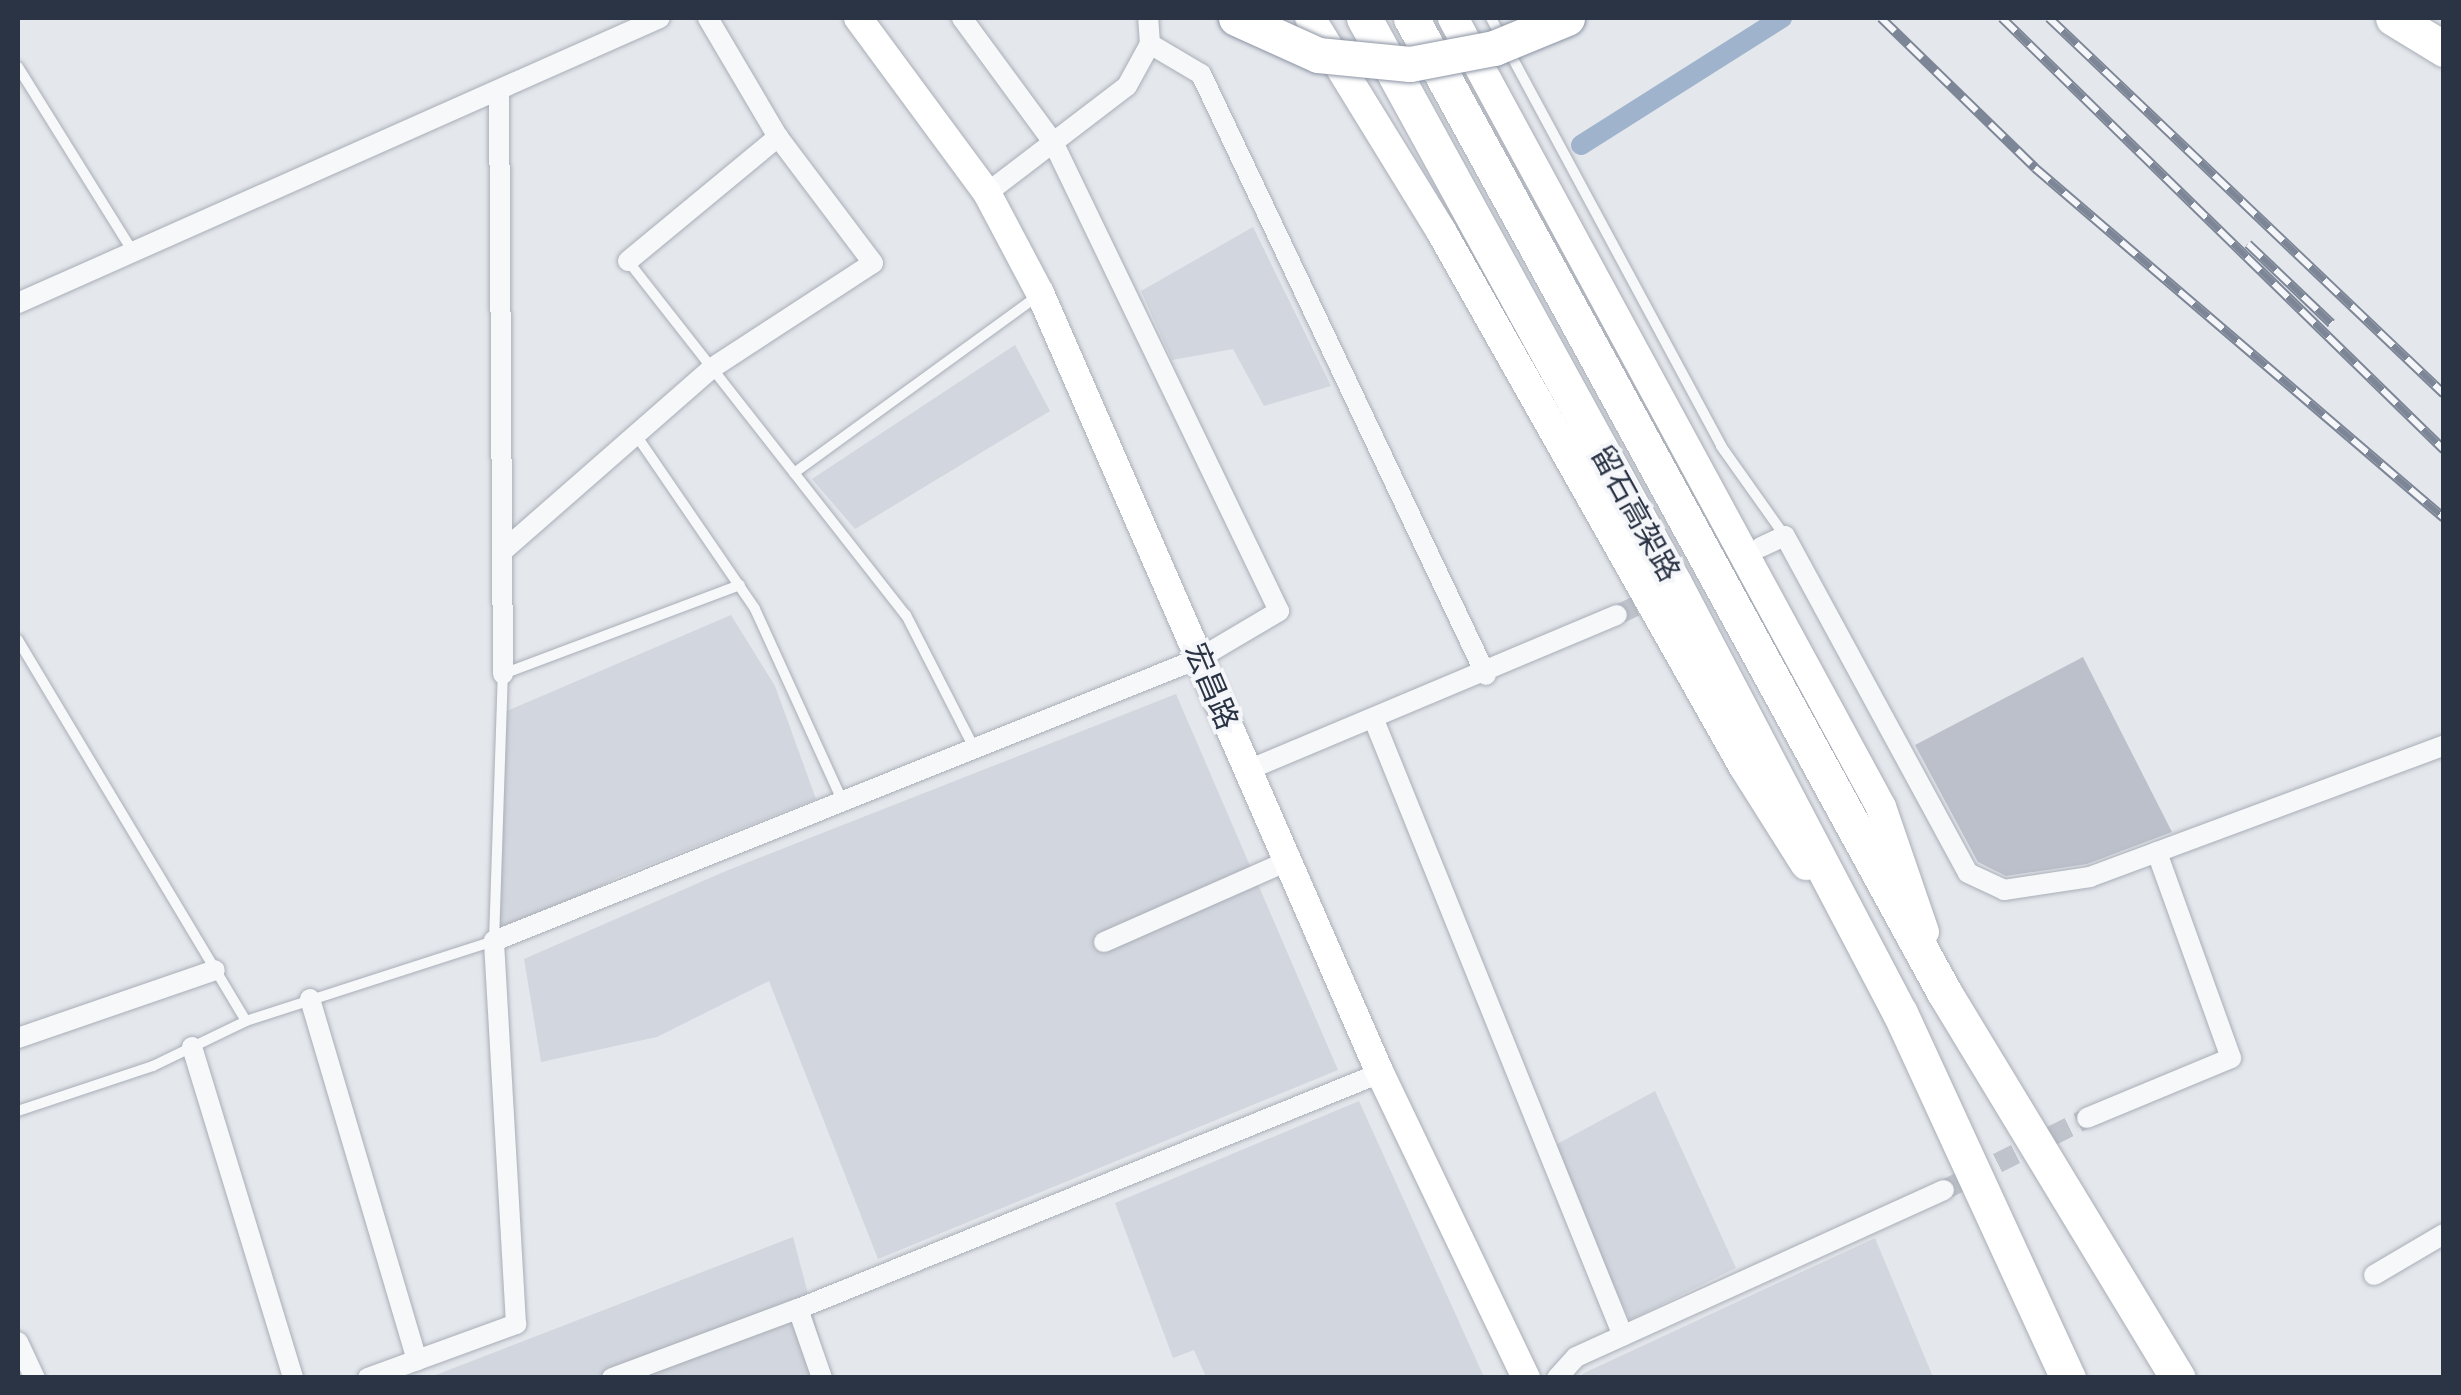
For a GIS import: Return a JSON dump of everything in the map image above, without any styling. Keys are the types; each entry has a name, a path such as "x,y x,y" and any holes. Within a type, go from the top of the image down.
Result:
{"highway":[{"path":"1236,18 1318,56 1382,64 1494,48 1568,18"},
{"name":"留石高架路","path":"1364,18 1499,262 1900,1013 2068,1378"},
{"name":"留石高架路","path":"1411,18 1944,992 2178,1378"},
{"path":"2393,18 2444,48"}],"main road":[{"path":"1310,18 1520,366 1744,767 1900,1013"},
{"path":"1453,18 1880,808 1944,992"}],"street":[{"path":"18,304 660,18"},
{"path":"502,551 633,431 712,368 872,263 778,137 708,18"},
{"name":"宏昌路","path":"858,18 987,193 1040,293 1380,1073 1526,1378"},
{"path":"368,1378 516,1324 494,941 1200,658 1279,611 1053,142 962,18"},
{"path":"987,193 1127,86 1150,44 1148,18"},
{"path":"1150,44 1202,74 1486,675"},
{"path":"499,90 503,674"},
{"path":"628,261 778,137"},
{"path":"1762,547 1785,536 1968,873 2004,890 2090,877 2443,748"},
{"path":"1248,770 1486,675 1617,615"},
{"path":"1374,720 1623,1336"},
{"path":"2087,1118 2231,1058 2157,852"},
{"path":"1104,942 1288,861"},
{"path":"18,1038 216,970"},
{"path":"310,998 417,1360"},
{"path":"192,1047 293,1378"},
{"path":"612,1378 798,1308 1380,1073"},
{"path":"1557,1378 1576,1357 1944,1190"},
{"path":"2374,1274 2444,1234"},
{"path":"798,1308 822,1378"},
{"path":"18,1342 34,1378"}],"lane":[{"path":"1491,18 1721,446 1785,536"},
{"path":"18,67 132,252"},
{"path":"628,261 906,615 974,749"},
{"path":"794,472 1040,293"},
{"path":"633,431 740,585 779,653 843,802"},
{"path":"18,1111 192,1047 246,1021 310,998 494,941 503,674 740,585"},
{"path":"18,640 246,1021"}],"shaded area":[{"path":"1253,227 1331,386 1264,406 1233,349 1172,360 1141,291"},
{"path":"1015,345 1050,411 855,529 812,479"},
{"path":"731,615 775,686 816,799 618,877 494,941 502,713"},
{"path":"1176,694 1338,1070 878,1259 769,981 657,1037 541,1062 524,959 726,871"},
{"path":"1655,1091 1736,1268 1630,1320 1548,1149"},
{"path":"1359,1101 1484,1377 1206,1377 1194,1350 1173,1358 1115,1203"},
{"path":"793,1237 830,1377 428,1378"},
{"path":"1875,1238 1933,1377 1579,1377 1584,1373"}],"building":[{"path":"2083,657 2172,832 2087,864 2006,876 1978,862 1915,745"}],"waterway":[{"path":"1581,145 1782,18"}],"tunnel":[{"path":"1617,615 1755,550"},
{"path":"1944,1190 2087,1118"}],"railway":[{"path":"1881,18 2035,168 2444,518"},
{"path":"2002,18 2444,450"},
{"path":"2049,18 2444,394"},
{"path":"2248,244 2331,323"}]}
